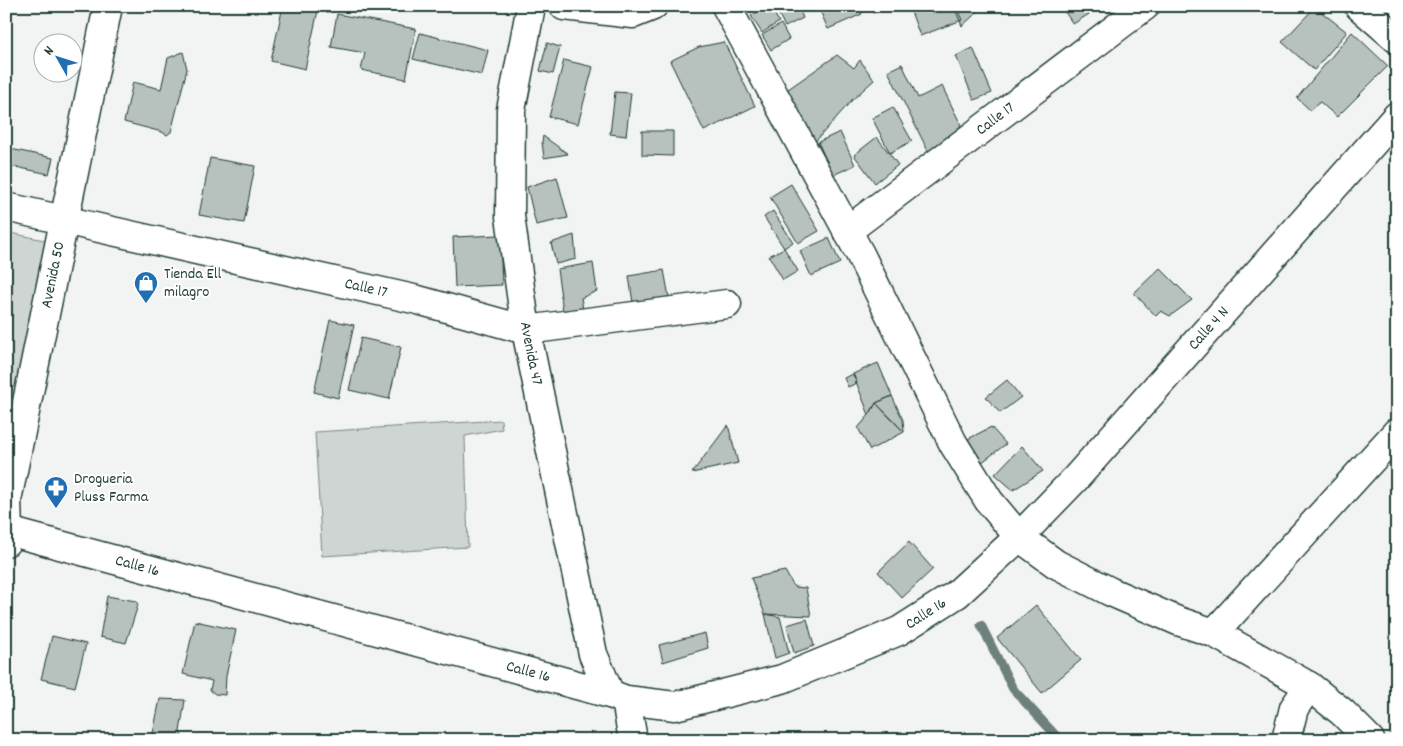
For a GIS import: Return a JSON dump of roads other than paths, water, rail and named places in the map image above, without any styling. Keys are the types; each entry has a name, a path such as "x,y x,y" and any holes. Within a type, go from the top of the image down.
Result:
{"street":[{"name":"Avenida 50","path":"7,535 6,500 108,6"},
{"name":"Avenida 47","path":"531,6 511,110 510,216 526,330 593,654 618,697 633,740"},
{"path":"564,6 633,14 653,6"},
{"path":"726,6 847,231 953,444 989,501 1018,537 1056,564 1111,592 1178,621 1214,632 1309,686 1342,712 1370,740"},
{"name":"Calle 17","path":"847,231 1145,6"},
{"path":"1359,6 1397,39"},
{"name":"Calle 4 N","path":"1018,537 1076,478 1397,116"},
{"name":"Calle 17","path":"6,207 418,300 526,330 727,304"},
{"path":"1214,632 1397,432"},
{"name":"Calle 16","path":"7,535 618,697 675,706 782,679 898,631 956,594 1018,537"},
{"path":"1286,740 1294,708 1309,686"}],"waterway":[{"path":"981,625 1013,689 1060,740"}],"place":[{"name":"Tienda Ell milagro","path":"146,304"},
{"name":"Drogueria Pluss Farma","path":"56,509"}]}
